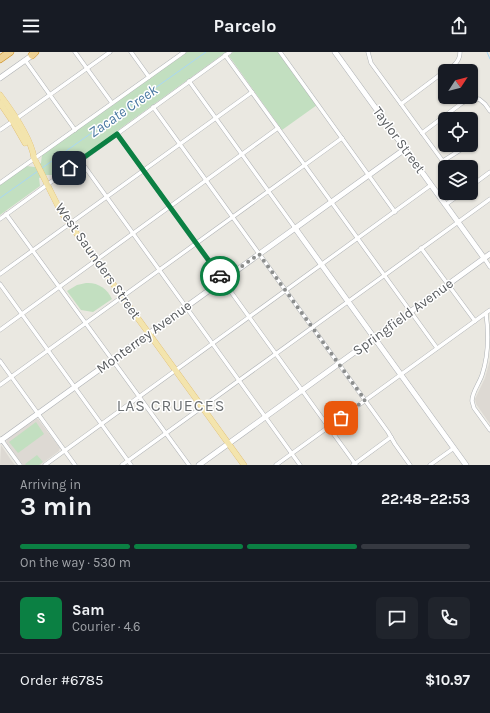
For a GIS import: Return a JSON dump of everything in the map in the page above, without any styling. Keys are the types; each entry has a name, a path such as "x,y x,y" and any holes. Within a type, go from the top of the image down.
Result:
{"highway":[{"path":"0,59 10,52"}],"main road":[{"path":"0,95 14,120"},
{"path":"0,103 14,120"},
{"name":"West Saunders Street","path":"14,120 30,154 38,165 58,206 96,261 244,465"}],"street":[{"path":"75,52 112,103"},
{"path":"0,130 110,52"},
{"path":"131,52 149,77"},
{"path":"0,181 75,130 184,52"},
{"path":"0,219 230,52"},
{"path":"280,52 394,212"},
{"name":"Taylor Street","path":"336,52 490,267"},
{"path":"454,64 460,57 460,52"},
{"path":"0,78 3,74 34,53"},
{"path":"368,53 371,63 442,160"},
{"path":"226,55 437,348"},
{"path":"25,60 75,130"},
{"path":"401,104 438,76"},
{"path":"189,81 466,465"},
{"path":"0,274 252,92"},
{"path":"422,133 462,103 469,100 479,99 490,111"},
{"path":"153,107 365,400 410,465"},
{"path":"0,330 278,128"},
{"path":"117,134 355,464 391,437"},
{"path":"0,385 123,298 342,138"},
{"name":"Monterrey Avenue","path":"0,440 405,149"},
{"path":"445,160 457,152"},
{"path":"80,160 300,465"},
{"path":"478,181 490,172"},
{"path":"45,465 431,185"},
{"path":"122,465 490,199"},
{"path":"445,205 452,200"},
{"path":"6,214 189,465"},
{"path":"421,248 475,321"},
{"name":"Springfield Avenue","path":"199,465 490,254"},
{"path":"0,284 131,465"},
{"path":"276,465 490,310"},
{"path":"486,313 488,330 488,356 472,401 474,408 490,430"},
{"path":"0,361 75,465"},
{"path":"0,440 20,465"},
{"path":"430,465 454,448"}],"shaded area":[{"path":"490,360 490,424 476,404 475,399 485,378"},
{"path":"38,419 60,448 59,451 40,465 23,465 6,443 7,439"},
{"path":"1,445 11,460 15,465 0,465"}],"green space":[{"path":"187,52 226,52 56,175 47,175 39,178 40,186 0,215 0,185 27,166 34,167 41,163 42,155"},
{"path":"233,52 278,52 317,105 282,130 229,56"},
{"path":"86,283 101,286 112,299 93,312 81,310 67,291 77,285"},
{"path":"36,422 44,434 18,453 9,442"},
{"path":"37,455 43,462 39,465 25,464"}],"waterway":[{"name":"Zacate Creek","path":"42,168 206,52"},
{"name":"Zacate Creek","path":"487,52 490,59"},
{"name":"Zacate Creek","path":"0,198 38,171"}],"way so far":[{"path":"220,276 223,280 259,254 365,400 341,418"}],"district":[{"name":"LAS CRUECES","path":"171,405"}],"route":[{"path":"69,168 117,134 220,276"}]}
